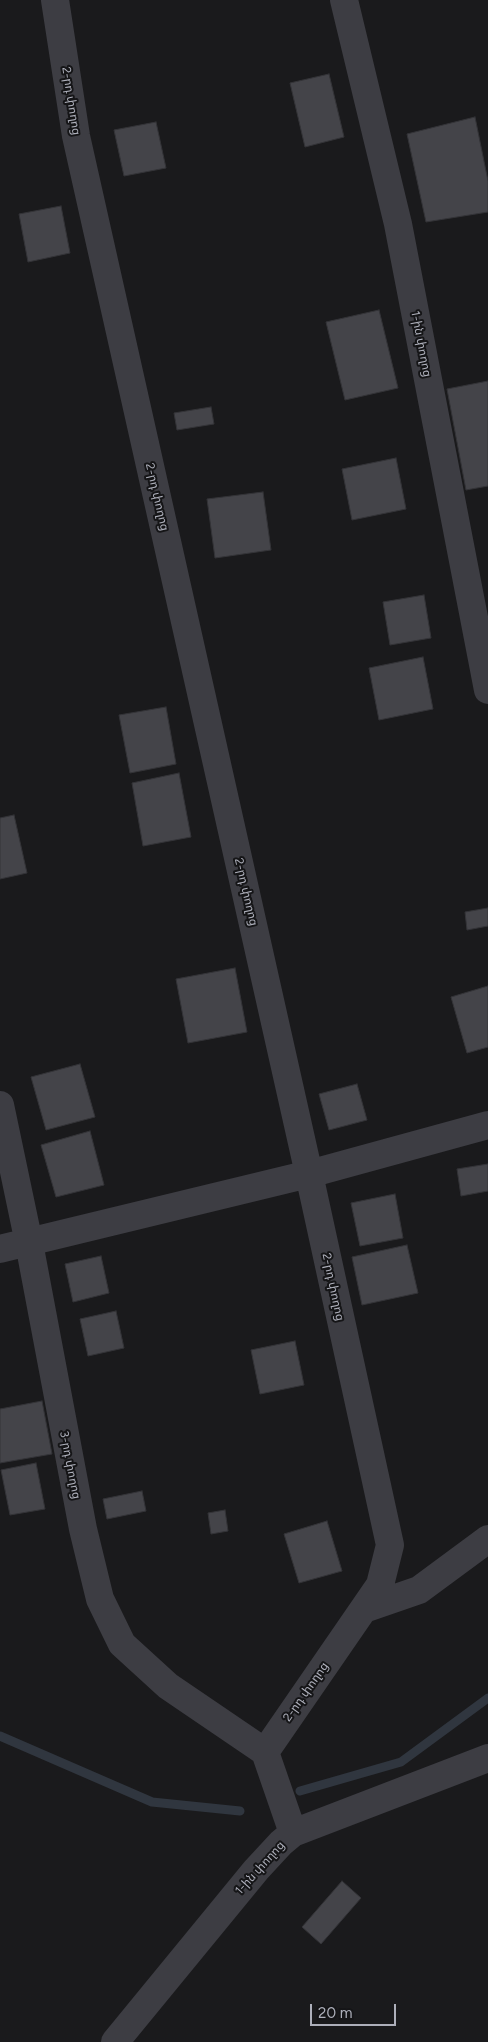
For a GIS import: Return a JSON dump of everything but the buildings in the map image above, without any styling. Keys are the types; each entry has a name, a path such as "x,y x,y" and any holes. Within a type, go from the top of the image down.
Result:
{"street":[{"name":"2-րդ փողոց","path":"55,0 76,136 309,1174 390,1545 380,1585 265,1752"},
{"name":"1-ին փողոց","path":"344,0 398,224 488,690"},
{"name":"3-րդ փողոց","path":"0,1105 29,1243 83,1530 100,1599 122,1644 168,1686 265,1752"},
{"path":"0,1249 309,1174 488,1125"},
{"path":"364,1609 419,1590 488,1539"},
{"path":"265,1752 293,1834"},
{"name":"1-ին փողոց","path":"115,2042 281,1842 293,1834 488,1758"}],"waterway":[{"path":"300,1791 401,1762 488,1698"},
{"path":"0,1736 152,1802 240,1811"}]}
